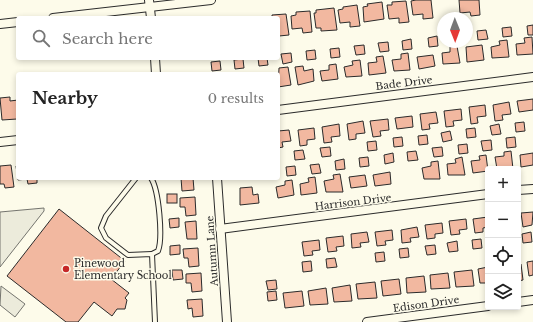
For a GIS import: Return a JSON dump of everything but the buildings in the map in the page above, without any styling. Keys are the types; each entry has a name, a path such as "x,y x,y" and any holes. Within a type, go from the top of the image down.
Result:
{"street":[{"path":"66,16 149,3 211,0"},
{"path":"149,3 151,16"},
{"path":"0,24 16,22"},
{"path":"155,60 156,72"},
{"name":"Bade Drive","path":"280,110 533,77"},
{"path":"0,142 16,140"},
{"name":"Autumn Lane","path":"217,180 227,322"},
{"path":"521,190 533,188"},
{"name":"Harrison Drive","path":"220,229 485,194"},
{"path":"521,302 533,300"},
{"name":"Edison Drive","path":"367,322 425,318 485,307"}],"lane":[{"path":"134,180 103,221 102,232 106,238 130,256 152,254 158,251 160,239 156,193 152,180"},
{"path":"152,254 156,322"}],"shaded area":[{"path":"44,208 44,211 0,267 0,212"},
{"path":"1,286 25,304 15,317 0,305"}],"place":[{"name":"Pinewood Elementary School","path":"66,269"}]}
